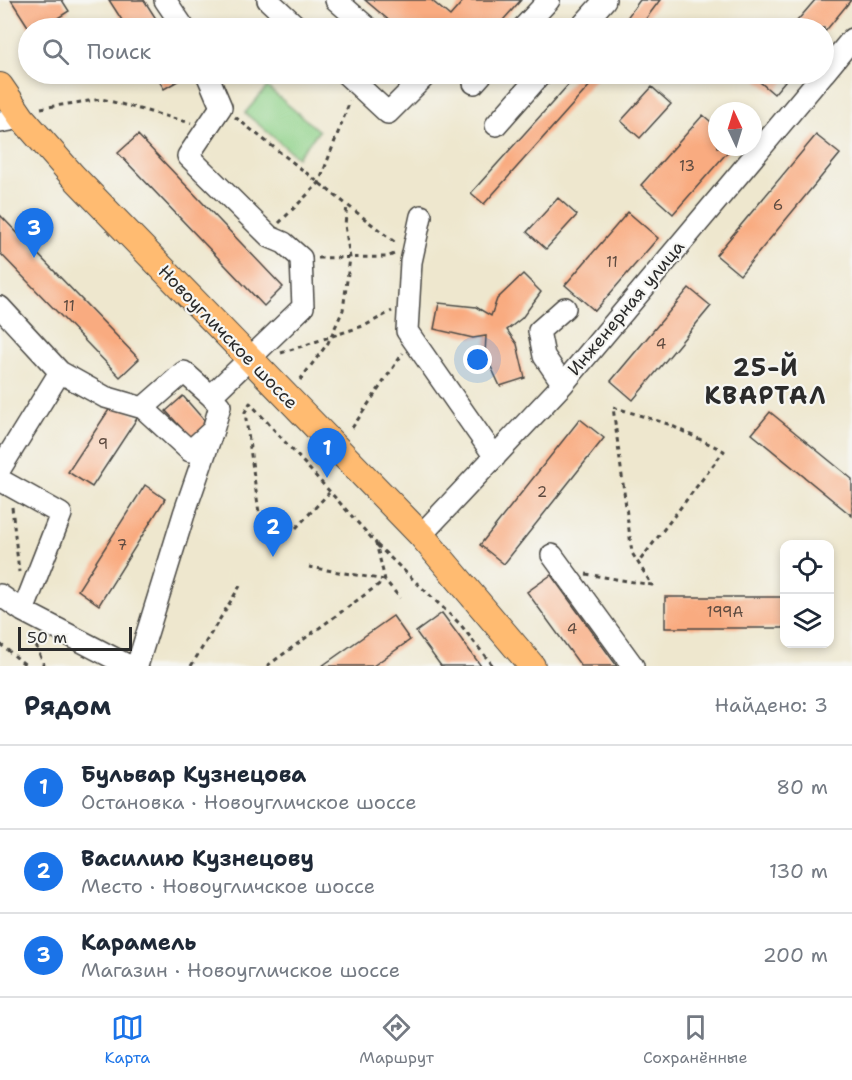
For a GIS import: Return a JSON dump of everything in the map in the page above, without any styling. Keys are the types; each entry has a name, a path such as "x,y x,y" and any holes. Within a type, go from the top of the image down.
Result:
{"main road":[{"name":"Новоугличское шоссе","path":"0,86 21,116 72,175 422,535 532,666"}],"street":[{"path":"165,0 177,18"},
{"path":"268,0 287,18"},
{"path":"336,0 357,18"},
{"path":"532,18 549,0"},
{"path":"589,18 605,0"},
{"name":"Инженерная улица","path":"834,60 852,39"},
{"path":"211,84 221,106 188,156 268,235 284,243 301,258 303,307 211,396"},
{"path":"357,84 388,113 417,84"},
{"path":"496,125 532,84"},
{"name":"Инженерная улица","path":"422,535 563,384 814,84"},
{"path":"422,216 408,256 407,331 495,457"},
{"path":"0,307 60,372 105,397 143,408 190,451 213,430"},
{"path":"563,384 544,356 538,331 565,308"},
{"path":"23,611 62,514 3,478 60,372"},
{"path":"137,666 220,406 184,372 143,408"},
{"path":"558,563 633,666"},
{"path":"0,595 23,611 129,666"}],"path":[{"path":"268,235 319,183 350,84"},
{"path":"21,116 102,99 207,128"},
{"path":"221,106 408,256"},
{"path":"300,380 332,337 343,310 350,258 345,225 347,205"},
{"path":"301,258 408,256"},
{"path":"274,356 366,325 407,304"},
{"path":"352,428 413,340"},
{"path":"260,520 245,412 250,403 376,543 460,624 493,666"},
{"path":"558,563 652,585 638,563 632,553 613,407 668,424 724,451 638,563"},
{"path":"3,478 19,577"},
{"path":"296,528 329,493"},
{"path":"376,543 385,580 400,598"},
{"path":"309,567 385,580"},
{"path":"267,666 385,580"},
{"path":"190,666 240,586"},
{"path":"23,611 44,666"},
{"path":"0,644 27,666"}],"green space":[{"path":"267,87 319,131 297,157 245,113"}],"building":[{"path":"11,0 62,0 69,11 58,18 23,18"},
{"path":"109,0 144,0 156,18 121,18"},
{"path":"365,0 431,0 450,16 464,0 521,0 505,18 386,18"},
{"path":"640,0 660,0 646,18 627,18"},
{"path":"815,0 851,0 834,21 834,18 800,18"},
{"path":"161,84 173,84 164,89"},
{"path":"569,84 591,84 484,204 471,193"},
{"path":"762,84 782,84 774,94"},
{"path":"652,87 671,104 640,138 621,121"},
{"path":"703,115 708,119 708,156 724,156 673,214 641,185"},
{"path":"138,135 283,287 264,306 118,153"},
{"path":"816,135 840,154 740,275 716,255"},
{"path":"558,198 577,215 546,249 527,232"},
{"path":"628,212 658,238 595,311 565,285"},
{"path":"0,215 139,359 120,377 0,253"},
{"path":"523,274 541,292 522,318 507,330 517,344 525,378 500,386 485,354 486,336 473,338 434,329 439,303 476,307 491,316 497,299"},
{"path":"689,288 711,306 633,400 611,381"},
{"path":"183,396 210,427 194,442 166,411"},
{"path":"114,402 138,417 92,487 68,472"},
{"path":"770,412 852,479 852,516 752,434"},
{"path":"580,419 604,438 504,564 480,545"},
{"path":"145,485 165,499 99,605 78,590"},
{"path":"551,575 617,666 581,666 527,592"},
{"path":"665,597 780,597 780,628 665,628"},
{"path":"442,613 481,666 441,666 416,632"},
{"path":"393,616 410,640 373,666 322,666"}],"place":[{"name":"Карамель","path":"34,258"},
{"name":"Бульвар Кузнецова","path":"327,478"},
{"name":"Василию Кузнецову","path":"273,557"}],"district":[{"name":"25-Й КВАРТАЛ","path":"766,382"}]}
